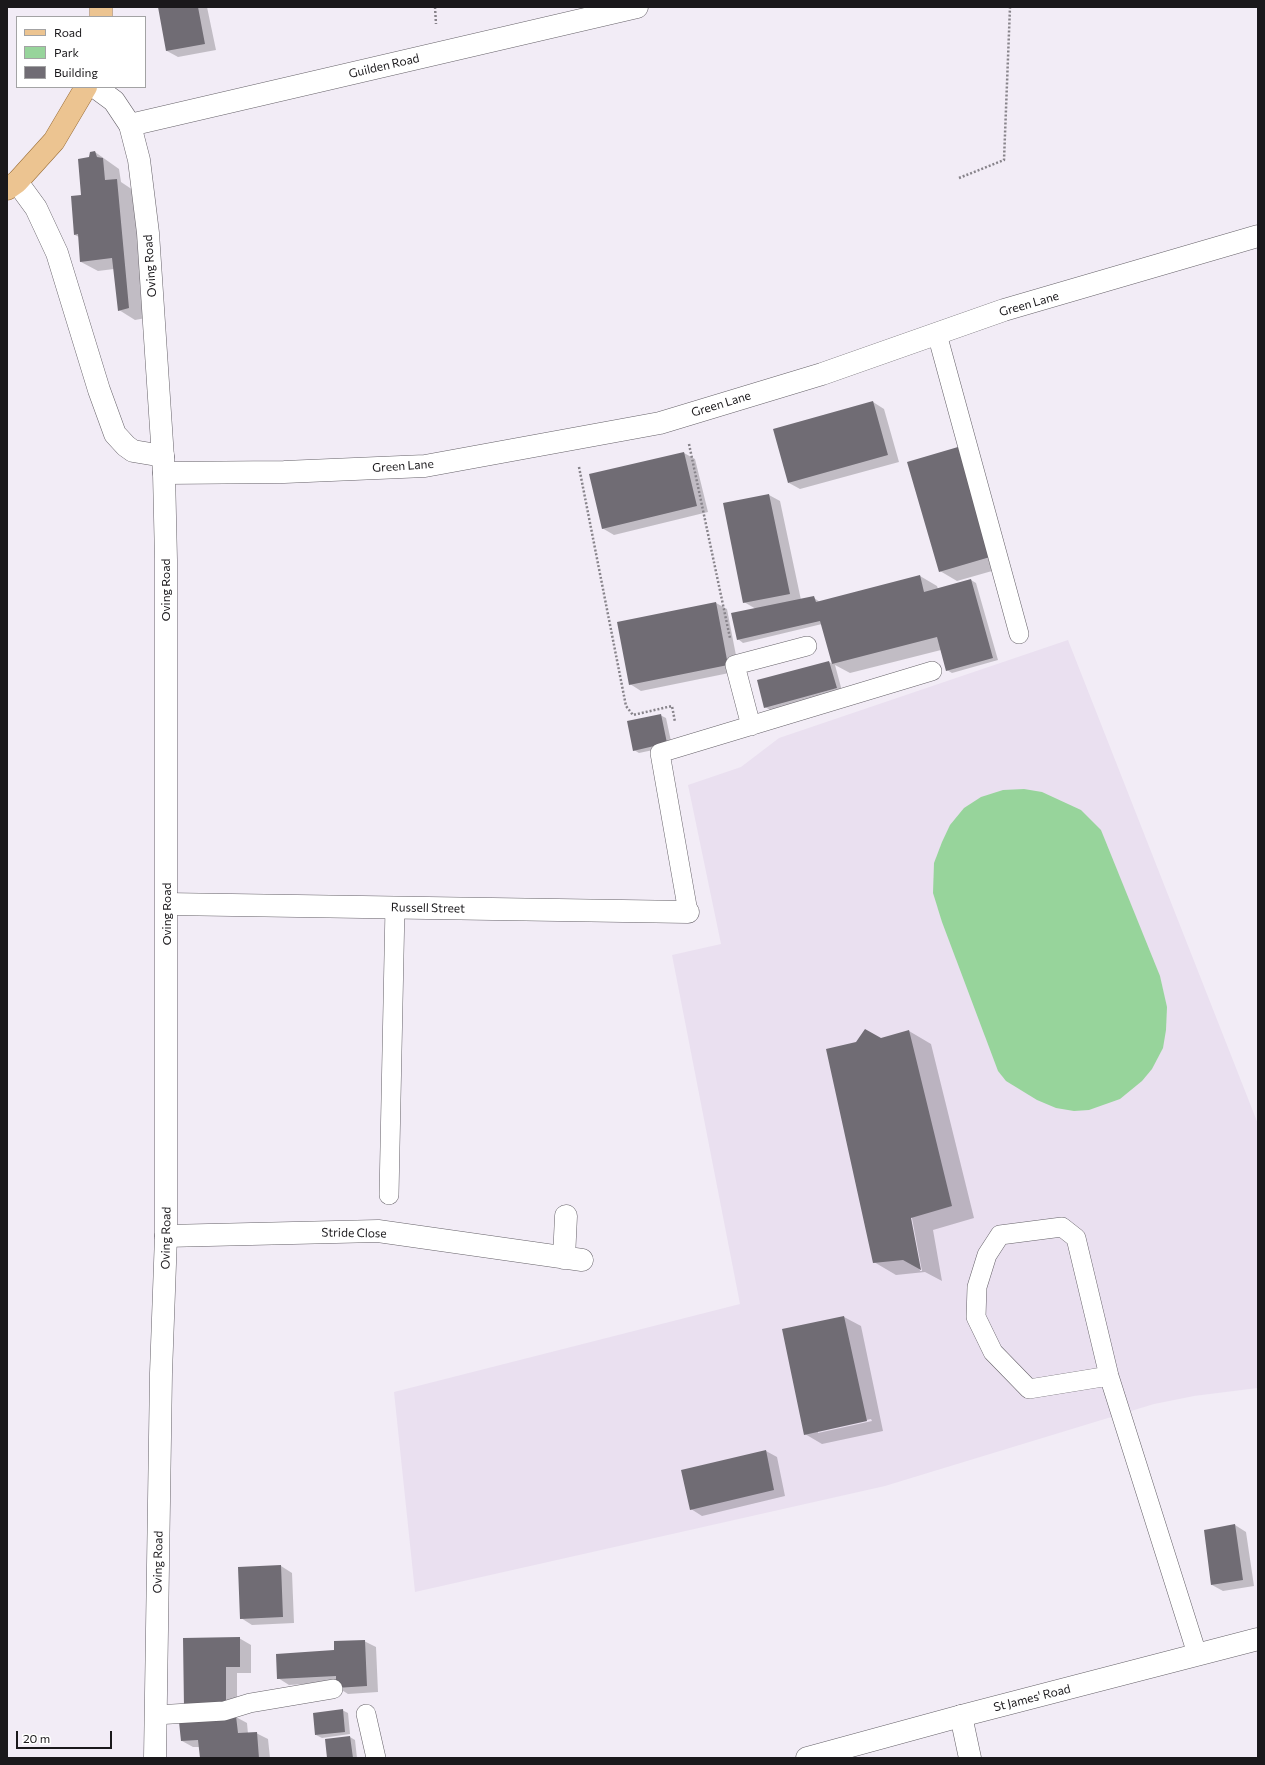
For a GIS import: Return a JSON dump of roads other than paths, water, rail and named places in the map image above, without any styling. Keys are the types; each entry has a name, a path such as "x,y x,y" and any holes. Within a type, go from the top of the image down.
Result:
{"main road":[{"path":"12,186 54,141 85,88"}],"street":[{"name":"Guilden Road","path":"130,125 637,7"},
{"name":"Oving Road","path":"96,88 114,101 130,125 140,160 145,198 164,464 167,904 166,1236 161,1373 155,1758"},
{"name":"Green Lane","path":"12,186 36,208 56,252 99,390 115,434 126,446 133,451 164,464 284,472 425,466 660,423 822,374 1004,310 1258,236"},
{"name":"Russell Street","path":"167,904 688,912"},
{"name":"Stride Close","path":"166,1236 378,1231 573,1259 566,1216"},
{"name":"St James' Road","path":"808,1758 961,1716 1258,1639"},
{"path":"961,1716 970,1758"}],"lane":[{"path":"937,334 1019,634"},
{"path":"750,726 735,665 807,646"},
{"path":"688,912 660,753 679,746 932,671"},
{"path":"389,1195 396,907"},
{"path":"1109,1376 1029,1389 993,1352 976,1316 977,1287 987,1255 1000,1235 1062,1227 1076,1238 1109,1376 1197,1654"},
{"path":"155,1716 224,1711 250,1703 333,1689"},
{"path":"366,1714 376,1758"}]}
